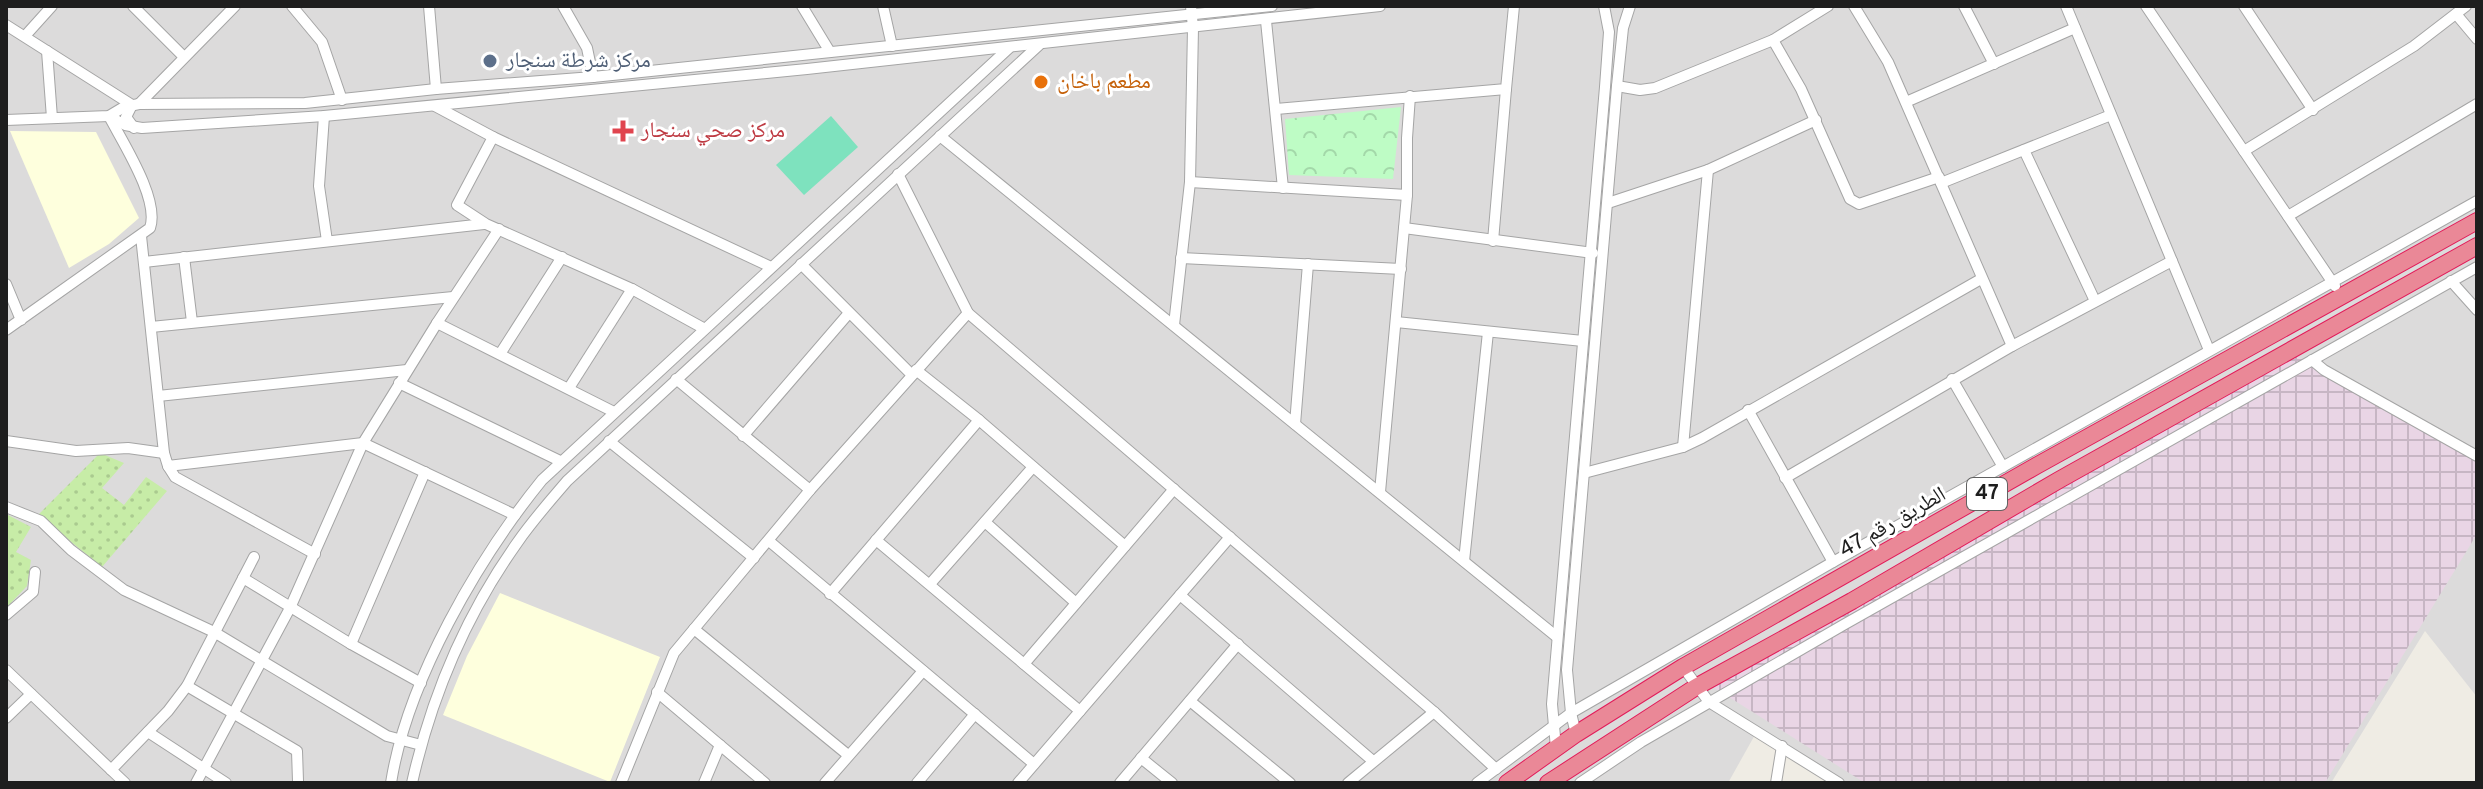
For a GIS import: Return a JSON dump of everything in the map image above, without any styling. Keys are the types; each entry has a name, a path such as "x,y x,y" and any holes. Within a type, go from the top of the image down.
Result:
{"highway":[{"name":"الطريق رقم 47","path":"1507,783 1751,619 2036,466 2477,221"},
{"name":"47","path":"1548,783 1696,687 2477,246"},
{"path":"2271,337 2282,354"},
{"path":"2059,480 2067,498"}],"street":[{"path":"25,36 52,6"},
{"path":"133,6 184,57"},
{"path":"134,128 126,117 135,104 235,6"},
{"path":"292,6 322,42 342,100"},
{"path":"429,6 436,89"},
{"path":"563,6 587,48 593,77"},
{"path":"802,6 830,52"},
{"path":"883,6 892,46"},
{"path":"109,116 134,128 324,116 1040,44 1272,6"},
{"path":"6,120 109,116 135,104 342,100 1192,17 1266,21 1380,6"},
{"path":"1493,241 1514,6"},
{"path":"1556,748 1552,704 1609,32 1604,6"},
{"path":"1576,734 1567,670 1617,86 1623,28 1630,6"},
{"path":"1617,86 1640,90 1655,88 1773,40 1828,6"},
{"path":"1854,6 1875,38 1906,102 2012,346"},
{"path":"1964,6 1994,64"},
{"path":"2066,6 2209,350"},
{"path":"2146,6 2342,298"},
{"path":"2244,6 2313,110"},
{"path":"2244,151 2414,46 2466,6"},
{"path":"2456,14 2477,39"},
{"path":"1174,325 1190,182 1192,17"},
{"path":"1266,21 1283,188"},
{"path":"6,25 135,104"},
{"path":"1906,102 2075,28"},
{"path":"391,783 421,683 472,581 515,515 560,461 976,80 1010,47 1012,34"},
{"path":"1773,40 1816,120 1847,194 1854,203 1940,180 2111,115"},
{"path":"412,783 438,691 488,588 517,542 567,481 1040,44"},
{"path":"47,51 52,118"},
{"path":"976,80 988,92"},
{"path":"1276,109 1506,89"},
{"path":"1380,492 1407,195 1410,96"},
{"path":"2288,216 2477,104"},
{"path":"433,105 493,137 771,267"},
{"path":"6,330 141,236 151,224 152,209 142,181 109,116"},
{"path":"324,116 319,186 327,241"},
{"path":"1608,203 1708,170 1816,120"},
{"path":"940,136 1557,637"},
{"path":"493,137 457,205 486,224 632,289 703,328"},
{"path":"2024,150 2095,301"},
{"path":"1683,447 1708,170"},
{"path":"898,174 968,313 1434,712 1496,769"},
{"path":"1190,182 1407,195"},
{"path":"1477,783 1571,713 1751,619 1833,562 2477,201"},
{"path":"144,262 486,224"},
{"path":"1404,228 1604,254"},
{"path":"196,783 290,608 363,443 499,229"},
{"path":"141,236 164,453 168,466 175,477 315,554"},
{"path":"184,257 192,322"},
{"path":"500,354 562,257"},
{"path":"1181,258 1401,269"},
{"path":"1785,478 1952,379 2172,261"},
{"path":"801,264 914,372 979,420 1125,546"},
{"path":"1295,424 1308,264"},
{"path":"1580,783 1709,702 2477,267"},
{"path":"1584,473 1683,447 1981,279"},
{"path":"2451,281 2476,308"},
{"path":"6,284 21,320"},
{"path":"569,388 632,289"},
{"path":"151,327 453,297"},
{"path":"743,436 849,313"},
{"path":"621,783 671,658 810,490 968,313"},
{"path":"1396,322 1583,341"},
{"path":"437,323 614,412"},
{"path":"1464,561 1488,332"},
{"path":"2312,360 2324,370 2477,456"},
{"path":"158,396 407,370"},
{"path":"676,379 810,490"},
{"path":"1952,379 2003,467"},
{"path":"399,383 560,461"},
{"path":"1748,410 1833,562"},
{"path":"830,594 979,420"},
{"path":"6,441 76,451 128,448 164,453"},
{"path":"609,441 754,558"},
{"path":"168,466 363,443 515,515"},
{"path":"930,584 1033,467"},
{"path":"351,644 425,472"},
{"path":"1024,664 1174,489"},
{"path":"6,507 41,521 71,550 124,590 214,632 387,736 421,745"},
{"path":"985,522 1076,603"},
{"path":"1018,783 1230,537"},
{"path":"876,540 1080,711"},
{"path":"769,541 1034,764"},
{"path":"111,770 187,686 254,557"},
{"path":"6,615 33,592 35,572"},
{"path":"243,578 421,683"},
{"path":"1180,595 1373,761"},
{"path":"694,629 848,755"},
{"path":"1120,783 1238,644"},
{"path":"1683,667 1709,702 1839,783"},
{"path":"6,670 125,783"},
{"path":"825,783 923,671"},
{"path":"187,686 297,751 298,781"},
{"path":"657,692 765,783"},
{"path":"6,718 31,694"},
{"path":"1190,701 1290,783"},
{"path":"1348,783 1434,712"},
{"path":"917,783 975,714"},
{"path":"148,732 226,783"},
{"path":"704,783 720,745"},
{"path":"1776,783 1782,746"},
{"path":"1141,758 1172,783"}],"shaded area":[{"path":"6,6 2477,6 2477,697 2425,631 2331,783 1836,783 1756,733 1728,783 6,783"},
{"path":"10,131 96,132 139,218 109,244 69,268"},
{"path":"2286,350 2477,459 2477,534 2325,783 1865,783 1705,682"},
{"path":"500,593 660,657 610,782 443,715 467,656"}],"green space":[{"path":"1401,107 1393,179 1289,175 1285,119"},
{"path":"831,116 858,147 804,195 776,165"},
{"path":"100,453 124,463 102,488 124,505 146,477 167,491 102,567 38,515"},
{"path":"6,514 31,527 16,552 31,560 27,586 6,608"}],"place":[{"name":"مركز شرطة سنجار","path":"490,61"},
{"name":"مطعم باخان","path":"1041,82"},
{"name":"مركز صحي سنجار","path":"623,131"}]}
